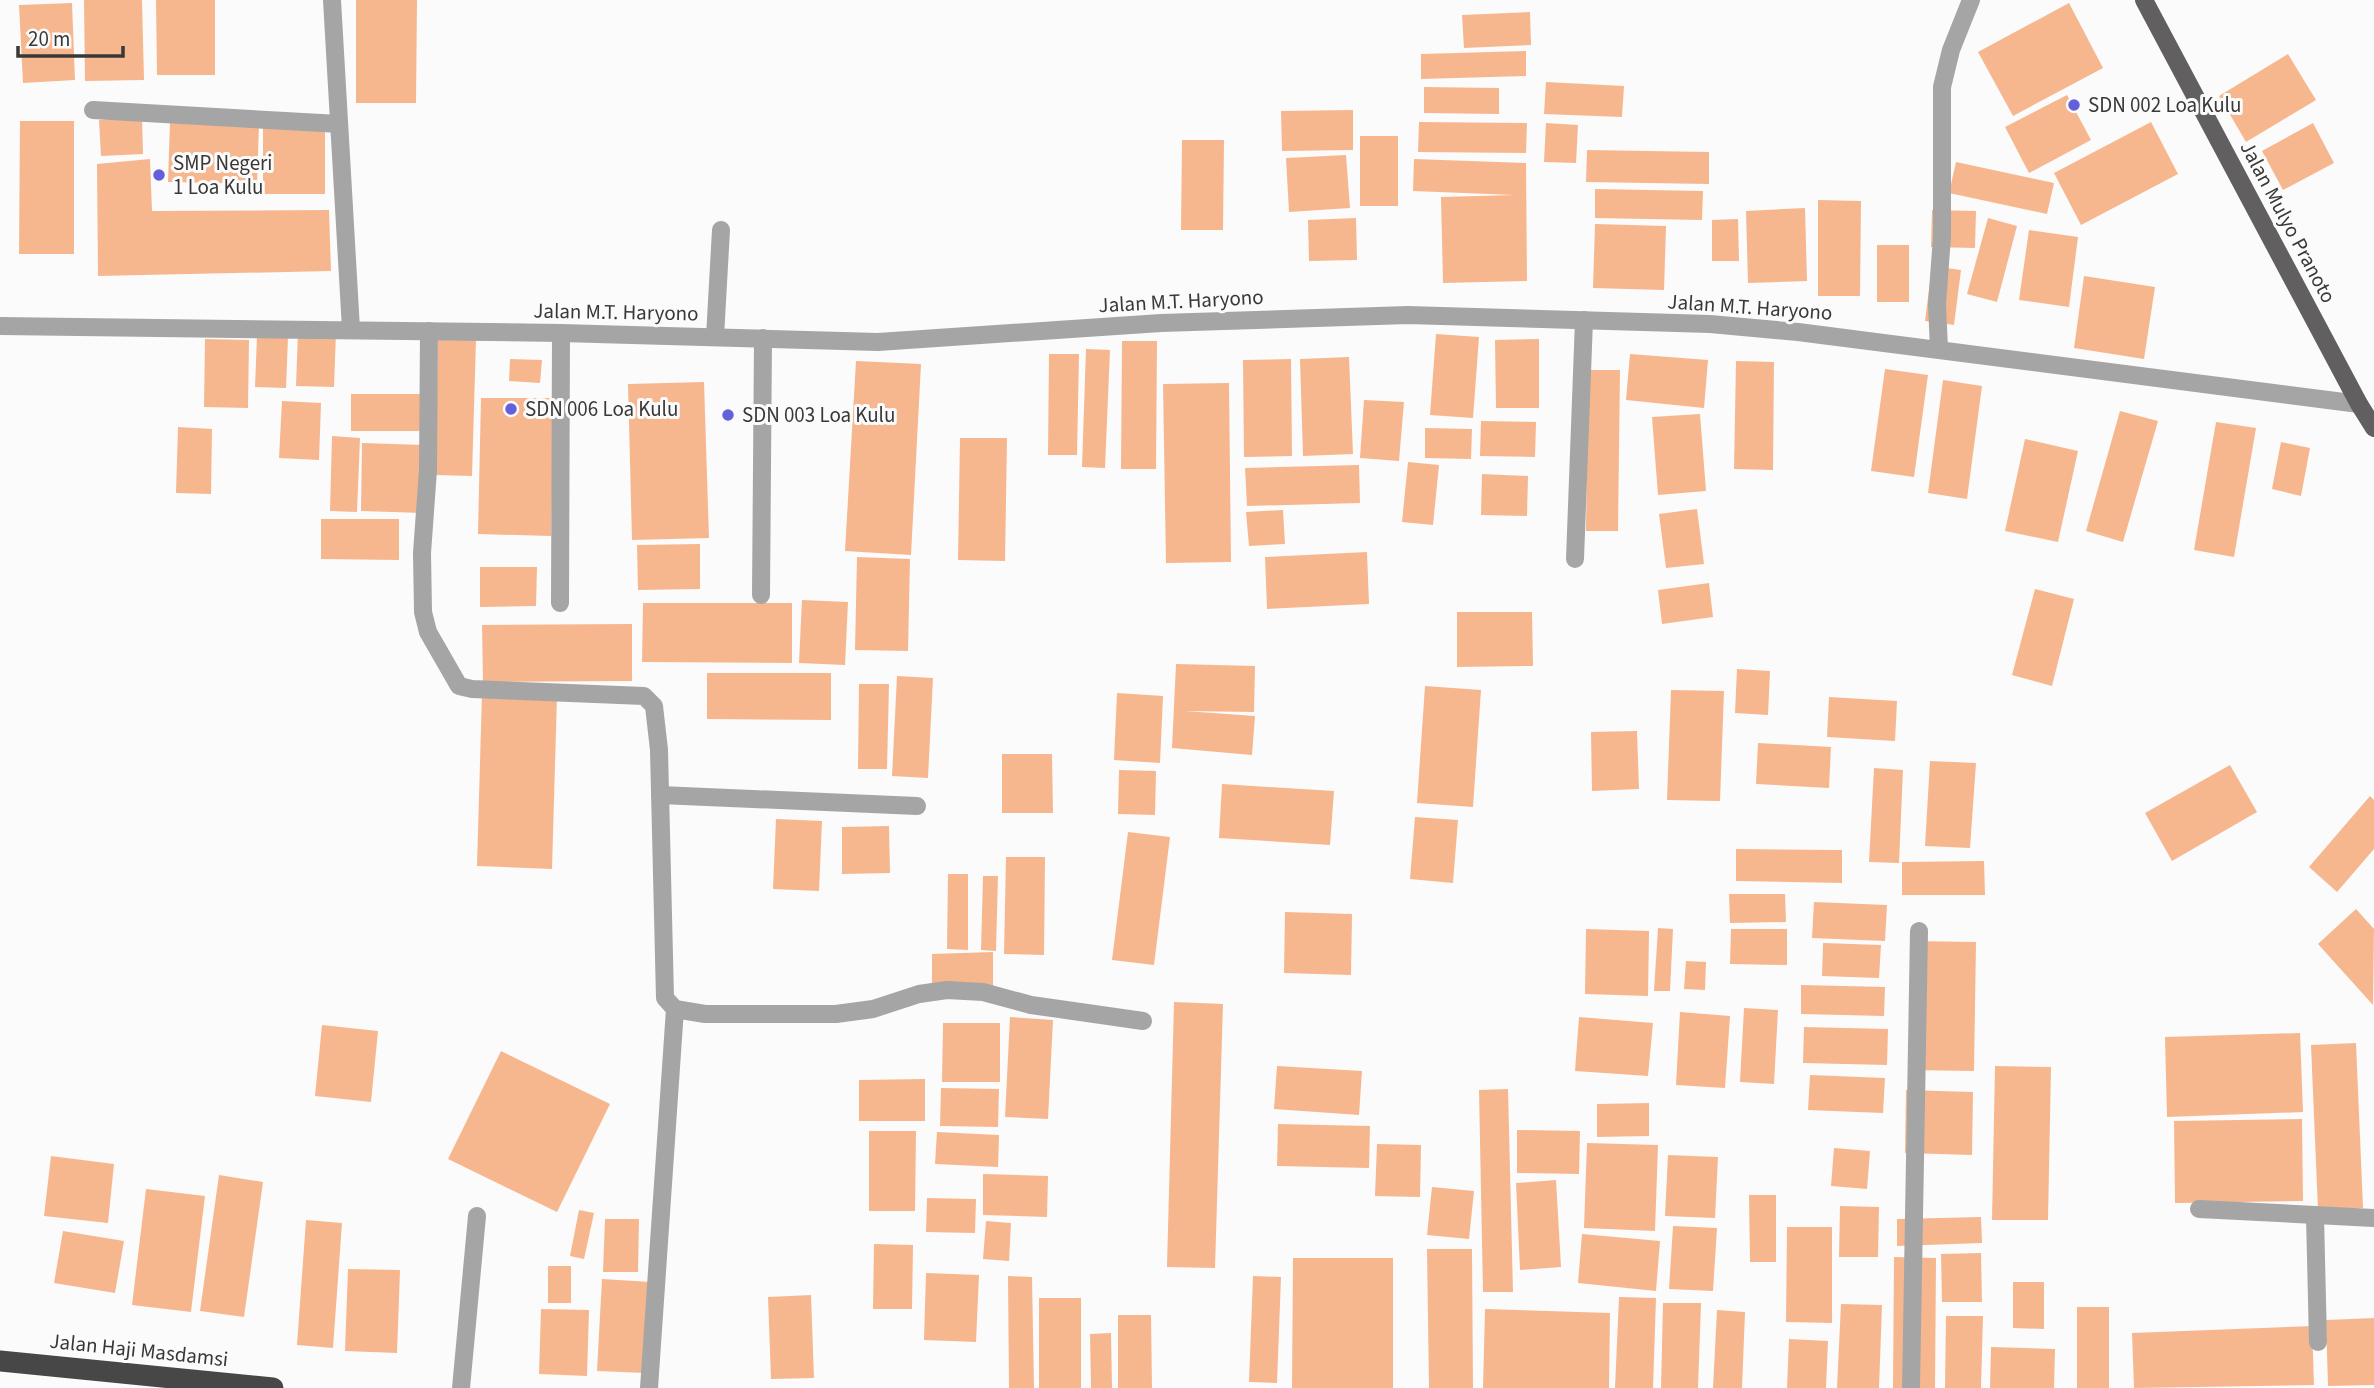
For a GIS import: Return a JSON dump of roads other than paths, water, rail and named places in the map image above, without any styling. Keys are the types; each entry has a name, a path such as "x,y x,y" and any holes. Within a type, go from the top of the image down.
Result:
{"highway":[{"name":"Jalan Haji Masdamsi","path":"0,1361 272,1388"}],"main road":[{"name":"Jalan Mulyo Pranoto","path":"2144,0 2374,428"}],"street":[{"path":"332,0 351,329"},
{"path":"1939,349 1937,304 1942,236 1942,87 1951,50 1971,0"},
{"path":"93,110 339,124"},
{"path":"715,337 720,230"},
{"name":"Jalan M.T. Haryono","path":"0,326 351,329 878,342 1161,323 1408,315 1710,324 1810,333 2359,404"},
{"path":"1575,559 1584,320"},
{"path":"429,331 428,470 422,553 422,612 428,632 459,686 472,689 644,696 654,706 659,750 664,986 665,998 675,1009 705,1014 836,1014 873,1009 919,994 947,990 983,992 1031,1005 1143,1021"},
{"path":"560,604 561,333"},
{"path":"761,595 763,338"},
{"path":"660,795 918,806"},
{"path":"1911,1388 1919,931"},
{"path":"649,1388 675,1009"},
{"path":"2199,1209 2374,1218"},
{"path":"461,1388 477,1216"},
{"path":"2315,1216 2318,1342"}],"place":[{"name":"SDN 002 Loa Kulu","path":"2074,105"},
{"name":"SMP Negeri 1 Loa Kulu","path":"159,175"},
{"name":"SDN 006 Loa Kulu","path":"511,409"},
{"name":"SDN 003 Loa Kulu","path":"728,415"}]}
